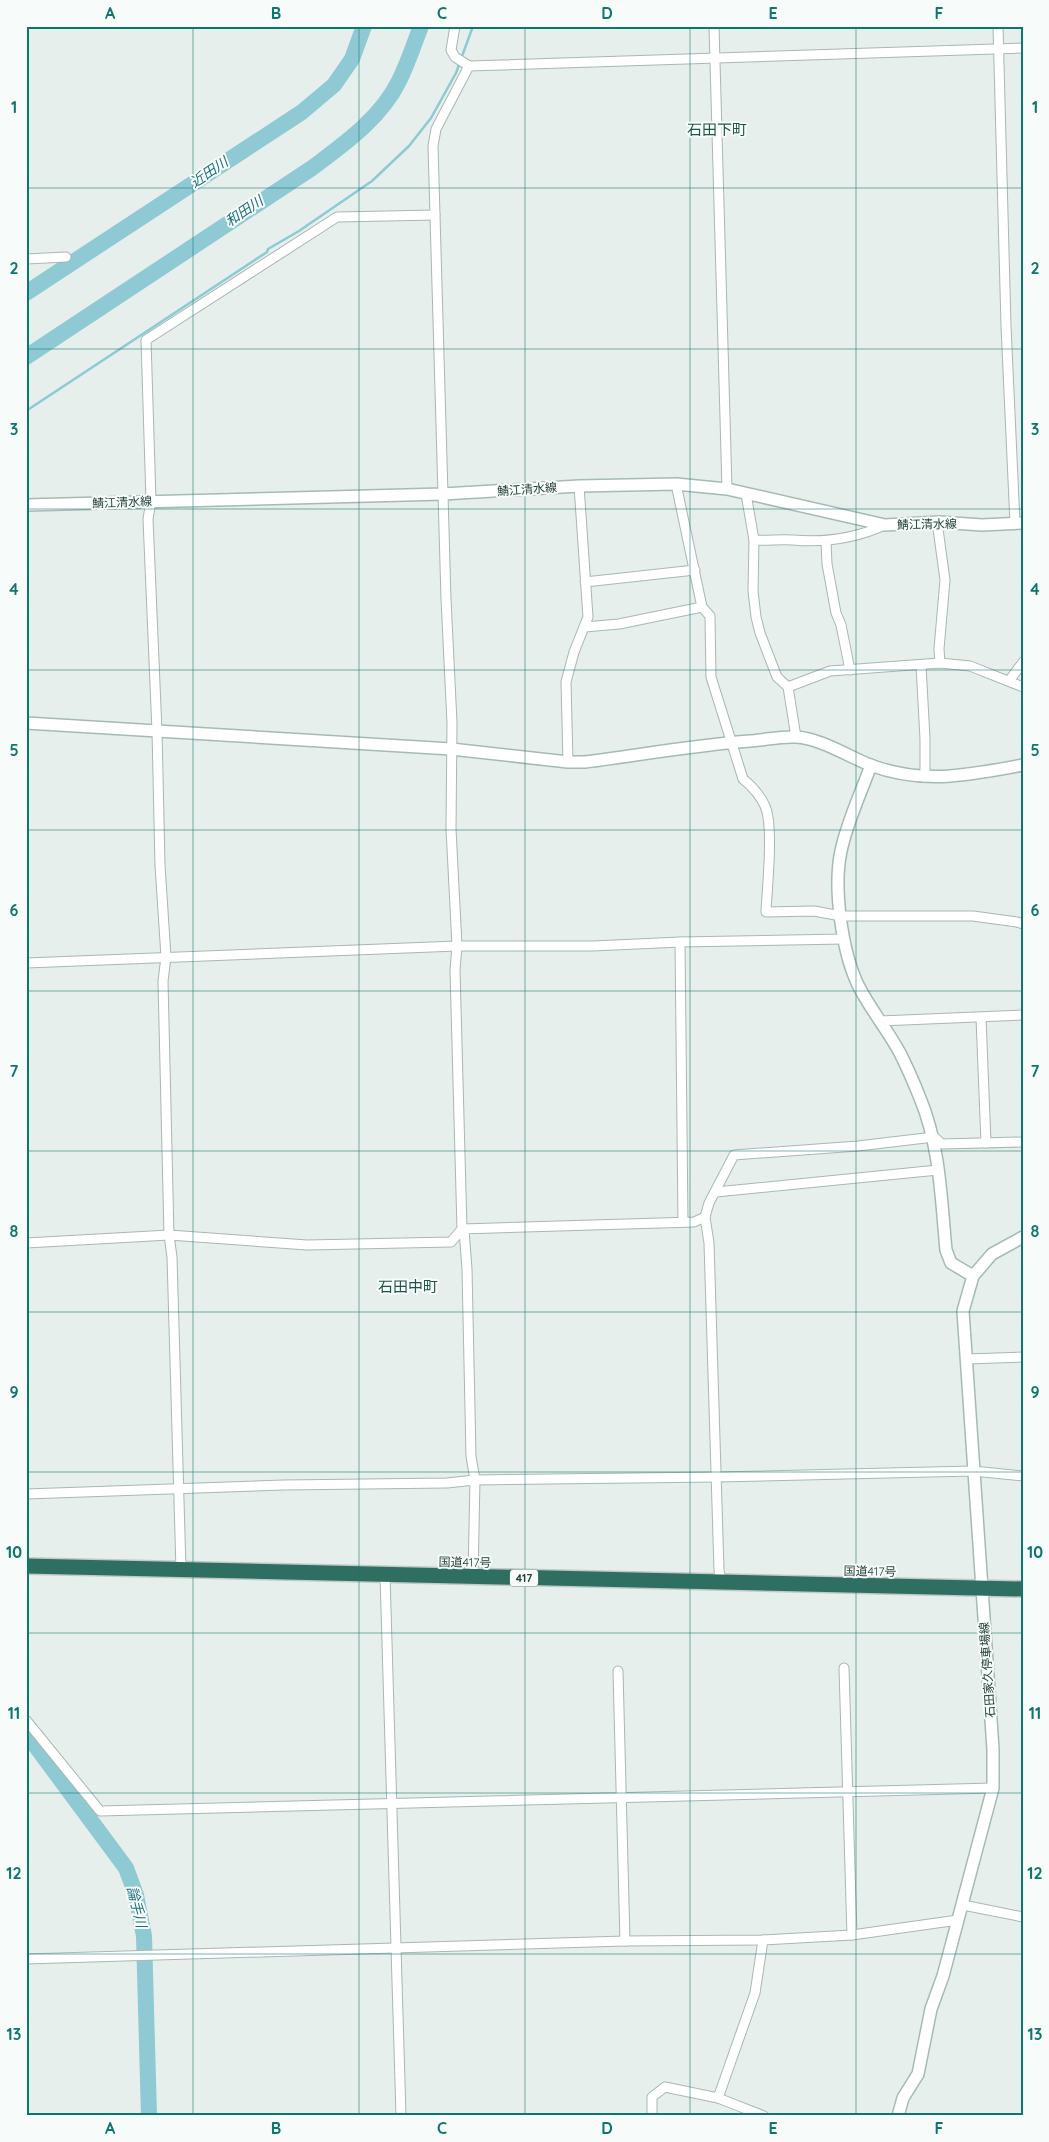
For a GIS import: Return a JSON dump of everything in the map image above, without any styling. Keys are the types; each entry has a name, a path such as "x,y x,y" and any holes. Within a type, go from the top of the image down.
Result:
{"highway":[{"name":"国道417号","path":"26,1566 1023,1589"}],"main road":[{"name":"鯖江清水線","path":"26,505 443,494 579,486 676,484 728,489 792,502 886,525 940,522 982,525 1019,523"},
{"path":"26,723 451,748 568,762 585,762 731,742 796,737 821,744 871,765 925,777 960,777 1023,765"},
{"path":"871,765 841,849 838,871 844,939 857,983 871,1010 900,1053 920,1098 934,1137 946,1250 951,1263 973,1276"},
{"name":"石田家久停車場線","path":"898,2116 903,2098 918,2074 931,2009 958,1920 993,1788 993,1749 963,1311 973,1276 992,1254 1023,1237"}],"street":[{"path":"455,26 450,50 469,66 715,56 1023,48"},
{"path":"714,26 728,489"},
{"path":"998,26 1006,326 1019,523"},
{"path":"469,66 436,129 433,146 452,723 451,829 457,946 455,970 463,1230 467,1269 471,1456 475,1480 473,1577"},
{"path":"182,1570 172,1257 169,1235 163,981 166,957 160,864 157,731 148,520 151,501 146,340 337,216 435,215"},
{"path":"26,259 66,257"},
{"path":"676,484 702,607 710,616 711,678 743,779 753,787 766,808 770,839 766,912 814,911 841,916 973,916 1023,924"},
{"path":"568,762 566,682 574,652 588,617 579,486"},
{"path":"746,494 754,540 753,592 756,617 760,633 777,677 788,687 796,737"},
{"path":"940,522 938,529 945,580 939,649 940,663"},
{"path":"754,540 826,541 862,535 886,525"},
{"path":"826,541 827,564 836,613 841,625 850,670"},
{"path":"585,582 695,570"},
{"path":"585,627 619,624 702,607"},
{"path":"1009,681 1023,662"},
{"path":"788,687 830,671 920,666 940,663 970,666 1023,687"},
{"path":"920,666 925,738 925,777"},
{"path":"26,963 457,946 593,946 680,942 844,939"},
{"path":"680,942 683,1222"},
{"path":"880,1021 1023,1015"},
{"path":"981,1018 986,1143"},
{"path":"721,1583 709,1243 704,1217 708,1203 716,1192 734,1155 858,1146 934,1137 942,1144 1023,1142"},
{"path":"716,1192 938,1170"},
{"path":"26,1243 169,1235 307,1245 451,1242 463,1230 501,1226 694,1222 704,1217"},
{"path":"967,1359 1023,1357"},
{"path":"26,1494 293,1485 447,1483 475,1480 973,1471 1023,1476"},
{"path":"385,1575 401,2116"},
{"path":"844,1668 852,1935"},
{"path":"618,1671 625,1941"},
{"path":"26,1720 100,1811 993,1788"},
{"path":"962,1904 1023,1917"},
{"path":"26,1959 625,1941 762,1940 852,1935 958,1920"},
{"path":"718,2098 755,1994 762,1940"},
{"path":"652,2116 652,2097 665,2087 718,2098 764,2116"}],"waterway":[{"name":"近田川","path":"26,293 302,112 334,85 352,59 364,26"},
{"name":"和田川","path":"26,357 312,168 349,140 372,118 391,94 399,81 421,26"},
{"path":"26,411 372,181 409,146 431,118 456,73 473,26"},
{"name":"論手川","path":"26,1733 126,1868 136,1895 144,1936 149,2116"}],"district":[{"name":"石田下町","path":"717,129"},
{"name":"石田中町","path":"408,1286"}]}
